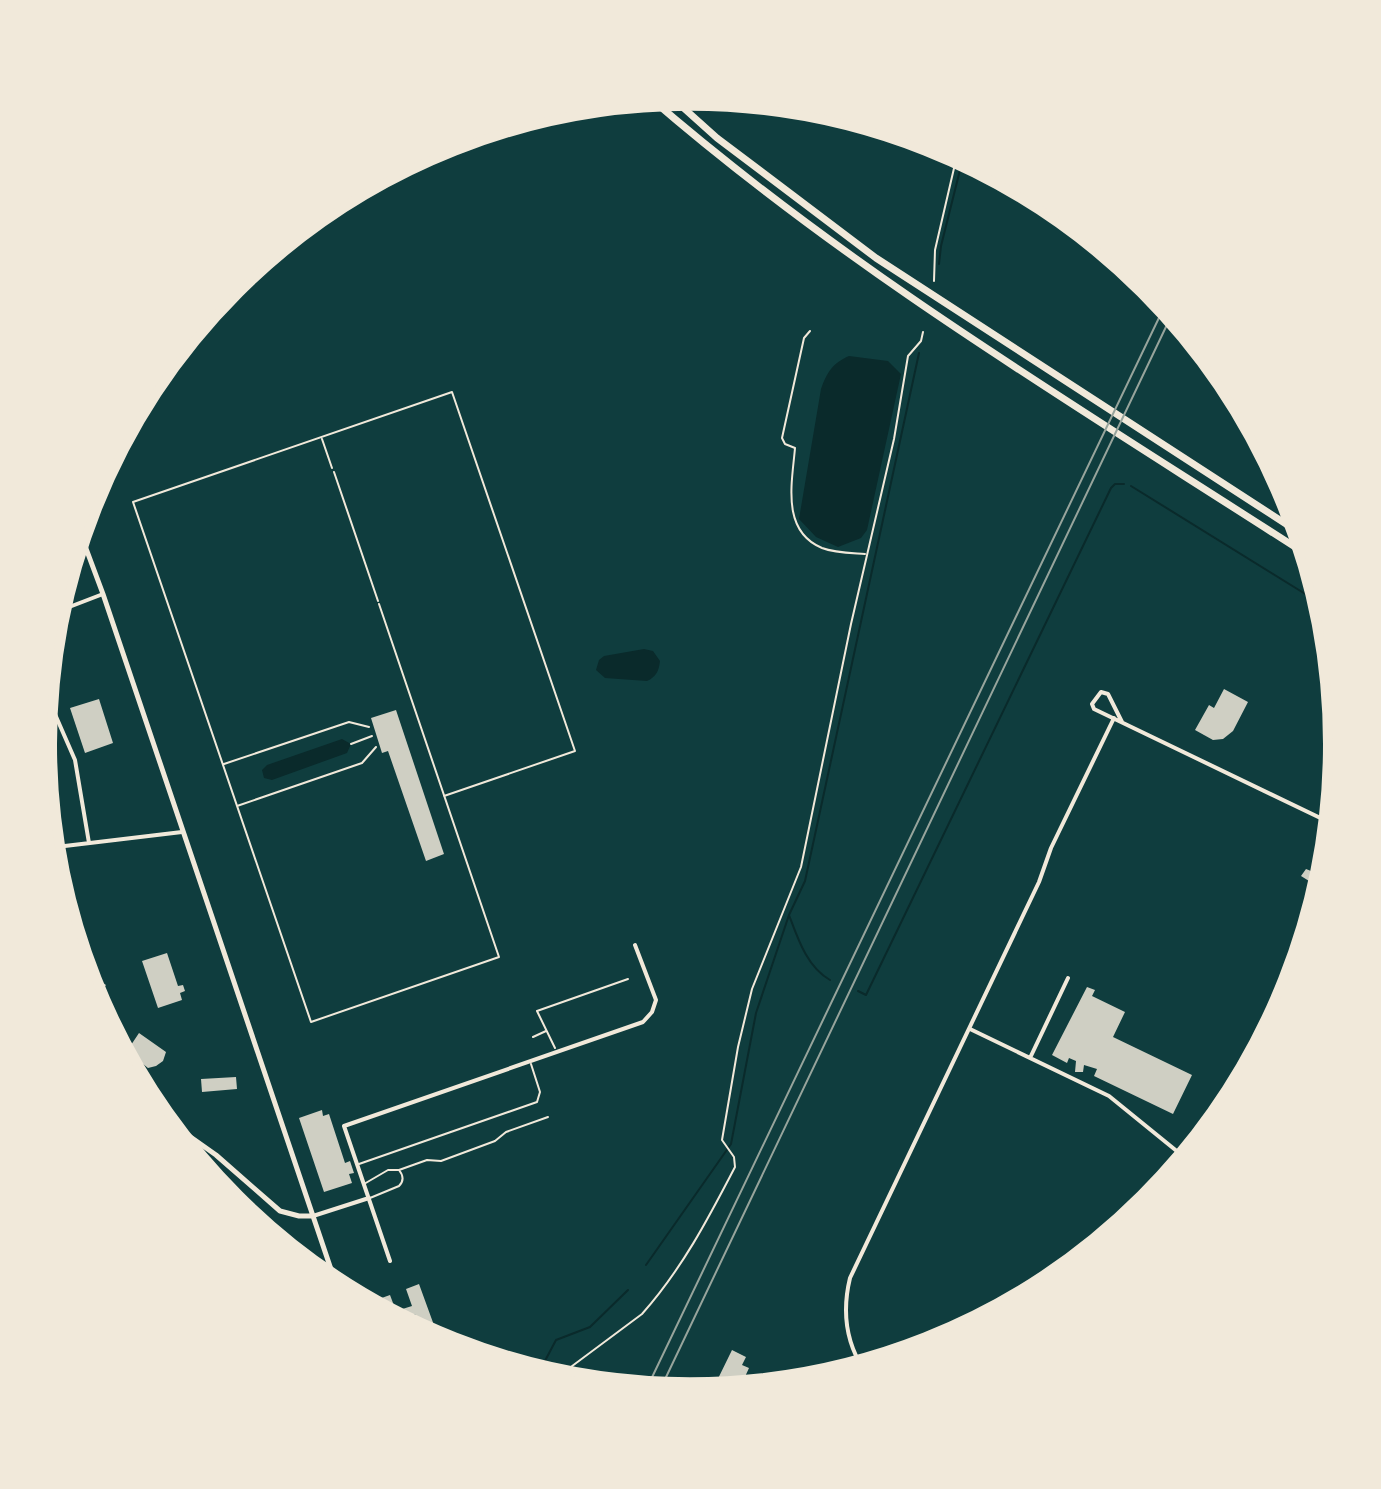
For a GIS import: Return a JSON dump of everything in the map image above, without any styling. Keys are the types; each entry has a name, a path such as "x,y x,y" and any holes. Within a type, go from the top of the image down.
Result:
{"highway":[{"path":"682,106 717,138 839,231 1290,527"},
{"path":"660,107 714,153 837,248 1298,549"}],"main road":[{"path":"84,544 332,1272"},
{"path":"183,1132 216,1155 280,1211 313,1216"}],"street":[{"path":"67,608 103,594"},
{"path":"1122,722 1108,694 1101,692 1092,704 1094,709 1325,820"},
{"path":"53,709 75,760 89,843"},
{"path":"859,1360 851,1346 846,1325 845,1300 850,1278 1114,718"},
{"path":"60,847 182,832"},
{"path":"390,1261 344,1126 643,1022 652,1012 656,1000 635,945"},
{"path":"1030,1058 1068,978"},
{"path":"970,1029 1116,1100 1180,1154"},
{"path":"313,1216 369,1198"}],"lane":[{"path":"322,437 378,603 499,957 311,1022 133,502 452,392 575,751 444,796"},
{"path":"223,765 349,722 369,727"},
{"path":"237,806 362,763 376,747"},
{"path":"357,1165 537,1102 540,1092 530,1063"},
{"path":"364,1184 388,1170 399,1170 427,1160 441,1161 548,1117"},
{"path":"369,1198 399,1186 403,1177 399,1170"}],"path":[{"path":"934,281 935,250 955,164"},
{"path":"810,331 804,338 782,438 785,444 795,448 792,514 804,536 822,548 866,554"},
{"path":"566,1371 642,1314 652,1302 697,1241 735,1167 723,1133 752,989 801,867 866,554 894,439 908,356 921,341 923,332"},
{"path":"351,744 372,736"},
{"path":"556,1053 537,1011 628,979"},
{"path":"533,1037 547,1030"}],"water":[{"path":"849,356 888,361 901,374 867,530 861,538 838,547 816,537 799,519 821,389 831,369"},
{"path":"644,649 653,651 660,661 653,678 647,681 605,678 596,670 604,656"},
{"path":"342,739 351,744 347,753 272,780 264,778 262,770 267,765"}],"building":[{"path":"1224,689 1248,702 1233,731 1223,739 1213,740 1195,730 1209,705 1214,708"},
{"path":"99,699 113,743 85,753 70,708"},
{"path":"396,710 444,854 426,861 388,751 382,753 371,718"},
{"path":"1319,857 1313,884 1301,876 1306,869 1311,871"},
{"path":"167,953 178,986 183,985 185,991 180,993 182,1000 158,1008 142,961"},
{"path":"1087,987 1095,990 1092,996 1125,1012 1113,1037 1192,1075 1173,1114 1094,1076 1097,1069 1084,1065 1083,1072 1075,1072 1076,1061 1069,1058 1067,1063 1052,1055"},
{"path":"139,1033 166,1052 163,1061 148,1068 134,1057 129,1048"},
{"path":"236,1077 237,1089 202,1092 201,1079"},
{"path":"322,1110 323,1116 329,1114 345,1163 350,1161 354,1173 349,1174 352,1183 324,1192 299,1118"},
{"path":"419,1284 435,1328 418,1321 415,1314 407,1316 397,1311 412,1306 406,1289"},
{"path":"390,1295 396,1310 376,1300"},
{"path":"732,1350 746,1357 742,1365 749,1368 743,1381 716,1382"}],"waterway":[{"path":"939,264 961,167"},
{"path":"646,1265 731,1144 756,1013 789,915 805,881 919,353"},
{"path":"858,991 866,995 1111,488 1115,484 1124,484"},
{"path":"1131,486 1312,598"},
{"path":"789,915 809,960 830,980"},
{"path":"543,1365 556,1340 590,1327 628,1290"}],"tram line":[{"path":"664,1382 1169,321"}],"railway":[{"path":"650,1382 1161,313"}]}
